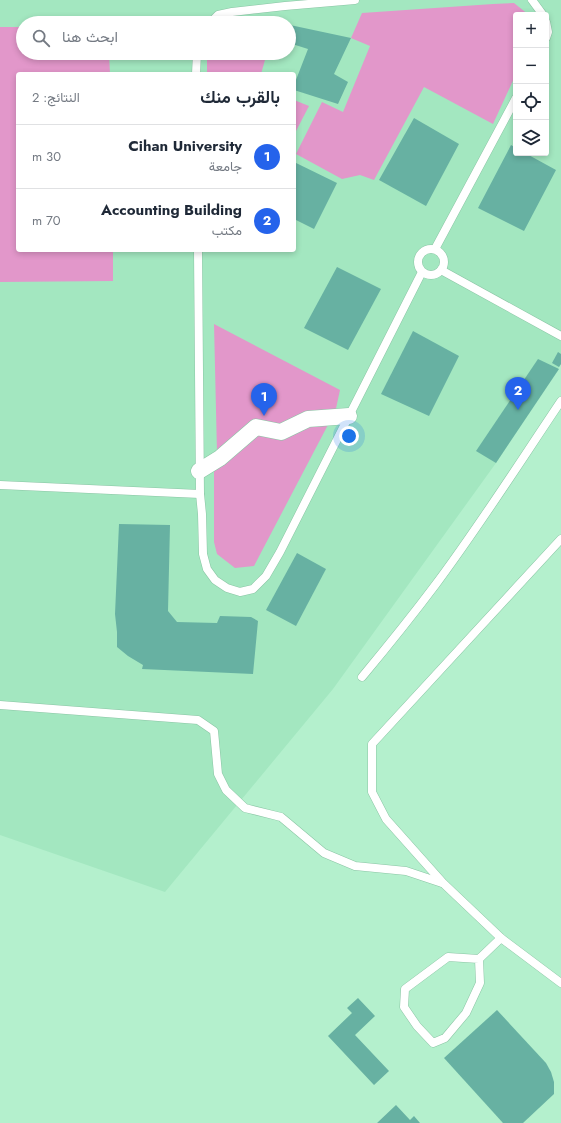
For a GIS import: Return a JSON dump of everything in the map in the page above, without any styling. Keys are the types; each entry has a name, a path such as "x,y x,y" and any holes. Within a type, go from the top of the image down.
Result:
{"street":[{"path":"200,471 220,458 256,427 281,432 308,419 349,416"}],"lane":[{"path":"217,16 232,12 355,0"},
{"path":"532,0 541,12"},
{"path":"196,72 197,60"},
{"path":"435,250 513,104"},
{"path":"430,249 438,251 443,258 443,267 441,270 438,273 430,275 422,272 418,264 419,256 426,250 430,249"},
{"path":"198,252 200,494 203,554 207,569 215,580 227,588 240,592 253,590 266,576 280,552 422,272"},
{"path":"441,270 561,336"},
{"path":"362,677 436,584 561,401"},
{"path":"0,485 200,494"},
{"path":"561,539 372,744 372,792 386,819 443,883 501,938 561,983"},
{"path":"0,705 198,720 214,731 218,774 226,790 245,808 281,817 324,853 355,866 406,871 443,883"},
{"path":"479,959 448,956 405,988 404,1007 417,1026 433,1043 445,1038 466,1013 480,983 479,959 501,938"}],"shaded area":[{"path":"0,0 561,0 561,364 496,463 333,689 165,892 0,835"},
{"path":"514,3 525,12 513,12 513,81 493,124 424,87 374,180 360,175 342,179 296,154 322,102 343,112 370,46 351,38 362,13"},
{"path":"0,27 16,27 16,60 109,60 110,72 16,72 16,252 113,252 113,281 0,282"},
{"path":"207,60 265,60 262,72 207,72"},
{"path":"296,101 309,106 296,131"},
{"path":"214,324 340,390 335,413 282,427 257,420 217,453"},
{"path":"330,421 254,566 235,568 217,554 214,542 214,470 257,432 279,437"}],"building":[{"path":"296,26 351,38 334,74 348,82 338,104 296,91 296,80 308,49 296,45"},
{"path":"414,118 459,144 426,206 379,180"},
{"path":"511,145 513,146 513,156 530,156 556,170 524,231 478,208"},
{"path":"296,163 337,183 314,229 296,220"},
{"path":"337,267 381,289 348,350 304,328"},
{"path":"413,331 459,356 429,416 381,394"},
{"path":"558,352 561,354 561,364 559,367 552,363"},
{"path":"538,359 559,369 496,463 476,451"},
{"path":"119,524 170,525 168,611 177,622 217,623 220,616 251,617 258,621 253,674 142,669 143,665 117,647 115,614"},
{"path":"297,553 326,569 296,626 266,610"},
{"path":"358,998 375,1016 355,1035 389,1071 374,1085 328,1036 352,1013 347,1008"},
{"path":"497,1010 546,1063 554,1082 554,1094 523,1123 503,1123 444,1058"},
{"path":"396,1105 410,1120 414,1116 420,1123 377,1123"}],"place":[{"name":"Accounting Building","path":"518,410"},
{"name":"Cihan University","path":"264,416"}]}
